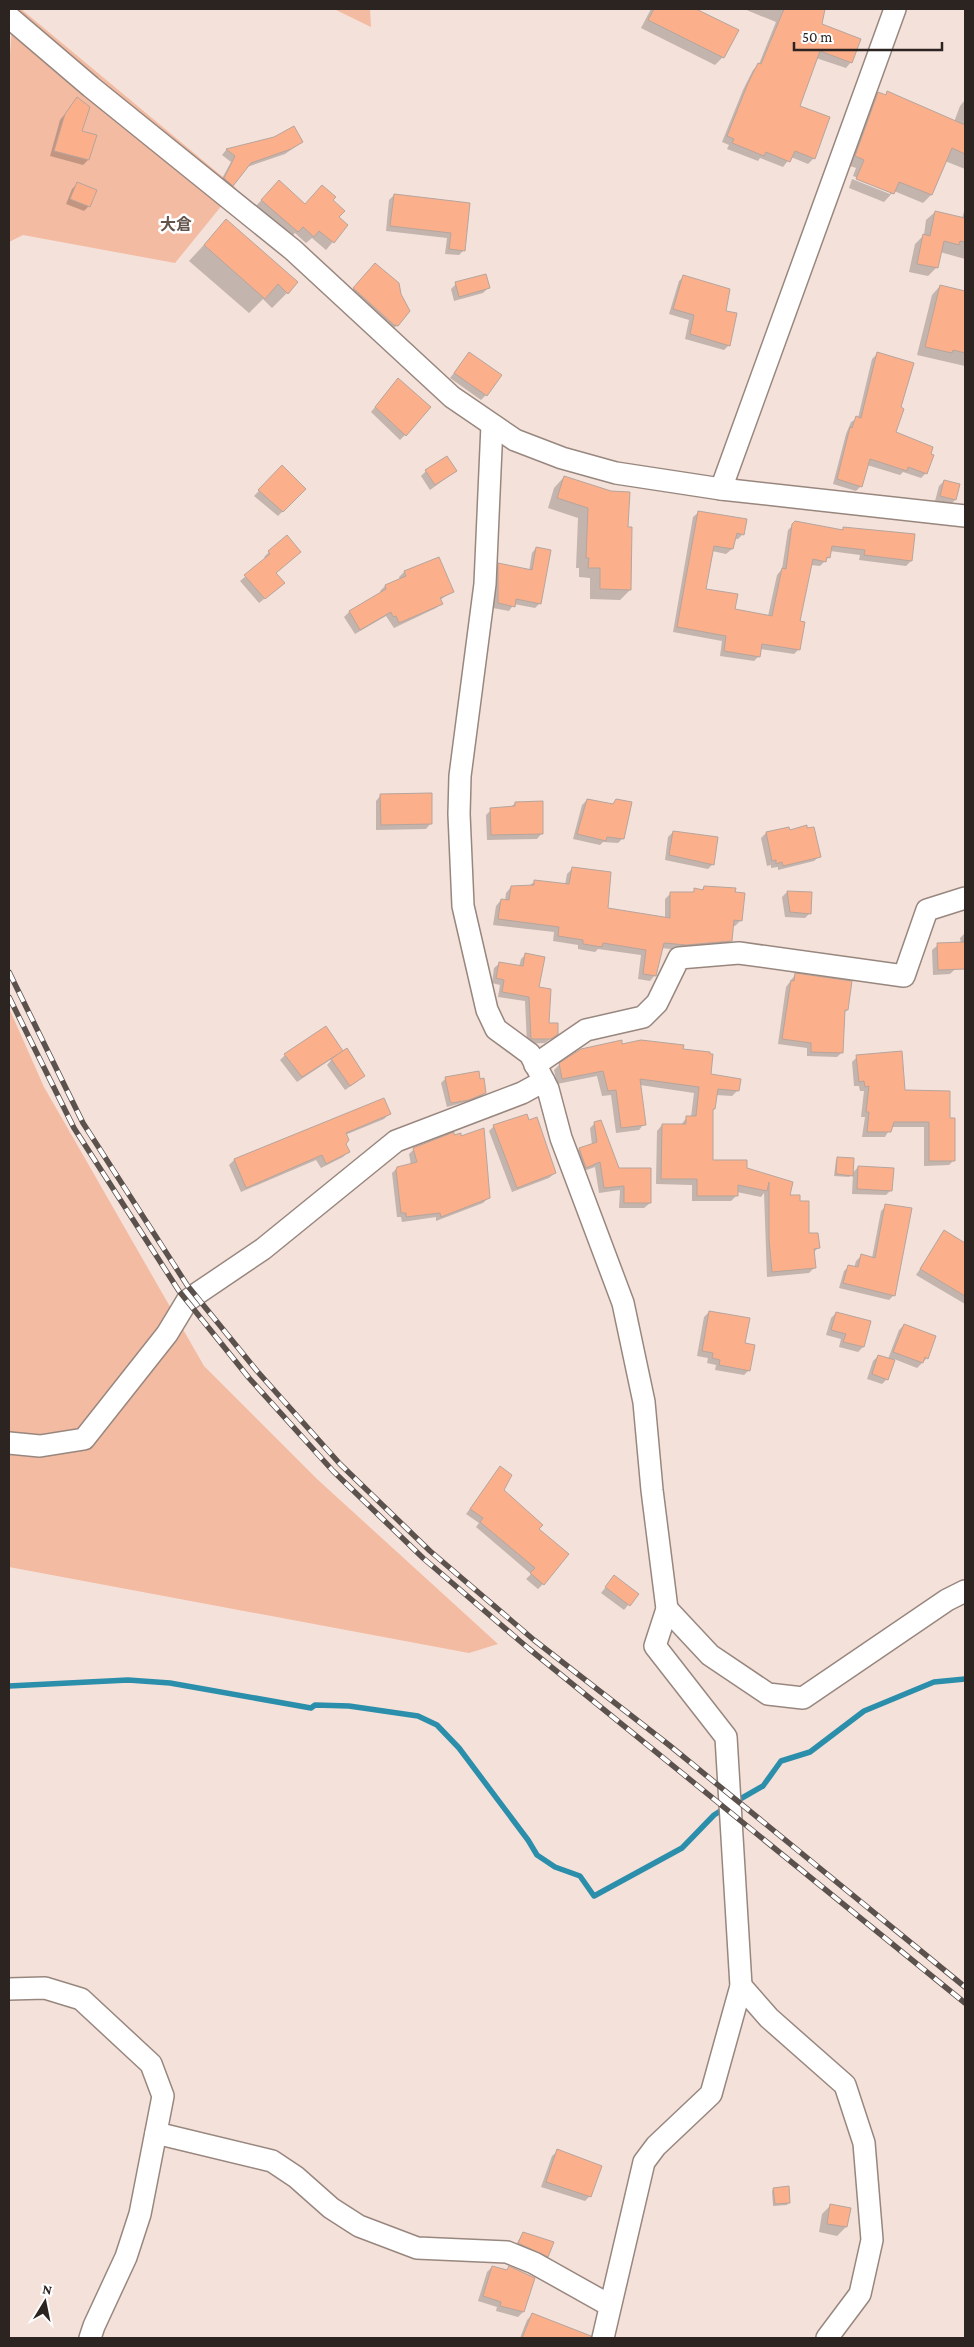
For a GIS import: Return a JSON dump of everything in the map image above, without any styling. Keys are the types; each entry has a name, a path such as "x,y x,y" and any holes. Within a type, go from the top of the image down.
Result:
{"street":[{"path":"721,490 895,9"},
{"path":"9,17 90,87 293,250 452,397 515,440 562,458 616,473 721,490 965,516"},
{"path":"492,425 484,584 460,776 459,814 463,906 487,1010 496,1029 530,1054 540,1073 561,1138 623,1303 644,1402 652,1490 667,1608 655,1646 726,1737 741,1986 711,2094 656,2146 644,2162 609,2305 603,2338"},
{"path":"9,1443 40,1446 84,1439 167,1334 187,1301 263,1249 396,1141 522,1093 540,1073 586,1030 643,1017 657,1002 679,958 739,953 904,976 927,910 965,898"},
{"path":"667,1608 710,1655 768,1694 803,1698 947,1600 965,1591"},
{"path":"741,1986 769,2018 845,2085 864,2143 872,2240 860,2294 827,2338"},
{"path":"9,1989 45,1988 81,1999 151,2064 163,2096 140,2214 126,2257 90,2338"},
{"path":"156,2133 272,2162 296,2177 330,2208 359,2226 417,2248 507,2252 534,2263 609,2305"}],"shaded area":[{"path":"13,9 21,9 236,188 175,263 23,235 9,242 9,71"},
{"path":"334,9 370,9 371,27"},
{"path":"9,1008 44,1087 204,1366 317,1479 498,1644 469,1653 9,1567"}],"building":[{"path":"654,9 696,9 739,30 724,58 648,20"},
{"path":"784,9 825,9 822,24 861,39 852,63 820,51 800,106 830,117 815,159 795,151 790,162 766,152 764,156 732,143 734,139 727,136 748,83 758,63 761,64"},
{"path":"887,91 965,125 965,154 952,148 932,195 899,182 894,194 856,179 864,160 855,156 878,92 886,95"},
{"path":"77,97 90,107 82,131 97,135 89,160 54,151 65,114"},
{"path":"294,126 303,142 291,149 251,163 233,186 224,178 235,156 226,149 274,137"},
{"path":"279,180 305,204 322,185 336,197 333,200 345,211 339,217 348,225 334,243 319,231 314,237 303,227 298,232 261,200"},
{"path":"77,182 97,190 90,207 70,199"},
{"path":"394,194 470,203 465,251 449,249 451,233 390,226"},
{"path":"935,211 965,218 965,242 960,241 959,245 944,241 938,268 917,264 923,234 930,236"},
{"path":"226,219 298,282 288,294 278,284 265,299 204,245"},
{"path":"375,263 399,283 401,294 410,311 398,326 394,325 353,288"},
{"path":"486,274 490,288 459,297 455,282"},
{"path":"683,275 730,289 726,311 737,313 730,346 690,334 694,315 673,309"},
{"path":"940,285 965,291 965,353 953,350 952,353 925,347"},
{"path":"469,352 502,375 487,396 454,373"},
{"path":"877,352 914,363 901,407 904,409 896,432 933,447 931,454 934,455 927,474 908,467 907,471 870,459 862,487 837,479 850,427 852,428 856,416 861,418"},
{"path":"398,378 431,407 406,436 375,407"},
{"path":"447,456 457,471 435,485 425,470"},
{"path":"282,465 306,489 283,512 258,490"},
{"path":"564,476 611,491 630,492 628,527 632,527 631,590 600,589 600,568 588,568 589,558 586,558 588,508 557,498"},
{"path":"944,480 960,484 956,500 940,496"},
{"path":"698,511 747,519 744,535 737,533 733,549 714,546 706,589 738,594 735,609 772,616 782,568 786,569 792,524 795,521 843,530 843,527 915,534 912,561 864,555 865,550 832,546 830,558 827,557 826,562 813,559 800,621 805,622 800,650 762,644 760,657 724,651 726,636 677,627"},
{"path":"287,535 301,552 276,573 285,583 265,599 244,575 270,554 268,551"},
{"path":"536,547 551,550 541,604 516,599 515,607 498,603 498,563 532,570"},
{"path":"439,557 454,592 440,598 443,604 399,623 396,616 393,617 391,612 360,630 349,611 386,589 385,585 406,576 404,571"},
{"path":"432,793 432,824 381,825 380,794"},
{"path":"587,799 613,804 616,799 632,802 624,839 607,837 606,841 577,834"},
{"path":"543,801 543,834 491,835 490,808 515,806 515,802"},
{"path":"807,825 807,828 814,827 821,857 783,866 782,862 776,864 776,860 772,861 766,832 789,827 790,830"},
{"path":"673,831 718,837 714,865 669,855"},
{"path":"572,867 611,872 608,908 670,918 670,892 694,892 694,888 703,890 704,886 736,888 735,892 745,893 742,921 734,920 732,941 686,945 664,943 656,976 643,974 646,950 603,943 602,947 583,944 583,940 558,936 559,927 498,919 501,899 509,900 511,886 534,885 534,880 569,884"},
{"path":"787,891 812,892 811,914 790,912"},
{"path":"965,942 965,969 938,970 937,943"},
{"path":"525,953 545,957 539,987 551,989 549,1023 558,1023 558,1034 551,1039 531,1039 529,997 502,992 504,980 496,978 499,962 523,966"},
{"path":"795,973 852,981 848,1010 845,1010 843,1053 811,1052 811,1043 782,1039 791,980 794,981"},
{"path":"326,1026 343,1051 302,1077 284,1054"},
{"path":"622,1040 622,1044 641,1040 684,1045 683,1049 710,1052 710,1054 713,1054 711,1074 741,1079 739,1091 718,1089 715,1109 713,1109 713,1160 747,1160 747,1168 793,1182 790,1195 800,1195 800,1201 809,1201 809,1233 818,1233 820,1248 814,1249 816,1268 772,1272 769,1240 769,1182 767,1191 738,1185 738,1196 697,1196 697,1179 661,1179 662,1124 686,1124 686,1116 696,1116 699,1087 640,1079 646,1125 621,1128 616,1090 608,1091 603,1071 562,1079 559,1063 581,1049"},
{"path":"347,1048 365,1076 350,1086 331,1059"},
{"path":"902,1051 905,1090 950,1091 950,1118 955,1118 955,1161 929,1161 929,1122 894,1122 891,1132 867,1132 869,1112 866,1112 869,1086 865,1087 864,1081 859,1082 856,1055"},
{"path":"479,1071 480,1079 484,1078 486,1093 469,1100 452,1103 445,1077"},
{"path":"384,1098 391,1114 346,1133 349,1140 346,1144 350,1152 326,1164 322,1155 246,1188 234,1159"},
{"path":"527,1114 529,1120 537,1117 556,1173 517,1188 493,1125"},
{"path":"601,1120 619,1168 651,1168 651,1203 624,1203 624,1186 604,1188 600,1162 586,1168 579,1148 597,1142 594,1122"},
{"path":"484,1128 490,1198 441,1217 440,1213 406,1217 406,1213 401,1213 396,1170 397,1167 417,1162 413,1148 454,1132 454,1135 461,1133 461,1136"},
{"path":"837,1157 854,1158 853,1176 836,1174"},
{"path":"858,1166 894,1168 892,1191 857,1189"},
{"path":"885,1204 912,1208 895,1296 843,1283 848,1265 858,1267 861,1254 875,1258"},
{"path":"944,1230 965,1243 965,1296 920,1269"},
{"path":"709,1311 750,1318 745,1343 755,1345 750,1371 719,1365 720,1360 712,1358 713,1353 702,1351"},
{"path":"836,1312 871,1321 864,1347 843,1342 846,1334 831,1330"},
{"path":"904,1324 936,1336 928,1359 925,1357 923,1363 893,1352"},
{"path":"878,1355 895,1360 888,1380 872,1374"},
{"path":"500,1466 512,1475 504,1490 543,1525 539,1529 569,1554 544,1585 530,1573 535,1568 480,1522 483,1518 470,1509"},
{"path":"614,1575 639,1594 630,1606 605,1587"},
{"path":"557,2149 602,2166 591,2197 546,2182"},
{"path":"789,2186 790,2203 775,2204 773,2188"},
{"path":"830,2204 851,2208 847,2227 827,2224"},
{"path":"523,2232 554,2242 548,2257 518,2243"},
{"path":"492,2266 507,2270 509,2266 535,2278 524,2312 500,2306 501,2302 483,2296"},
{"path":"532,2313 591,2336 591,2338 522,2338"}],"waterway":[{"path":"735,1802 763,1786 781,1761 810,1752 864,1711 934,1682 965,1679"},
{"path":"9,1686 128,1680 170,1683 311,1708 315,1705 349,1706 418,1716 437,1725 459,1748 528,1840 537,1855 555,1867 580,1876 594,1896 682,1848 714,1815 725,1808"}],"railway":[{"path":"9,972 83,1123 187,1285 257,1371 340,1464 430,1551 534,1640 669,1745 965,1987"},
{"path":"9,997 74,1128 179,1291 249,1378 333,1471 423,1558 528,1648 965,2003"}],"district":[{"name":"大倉","path":"176,224"}]}
